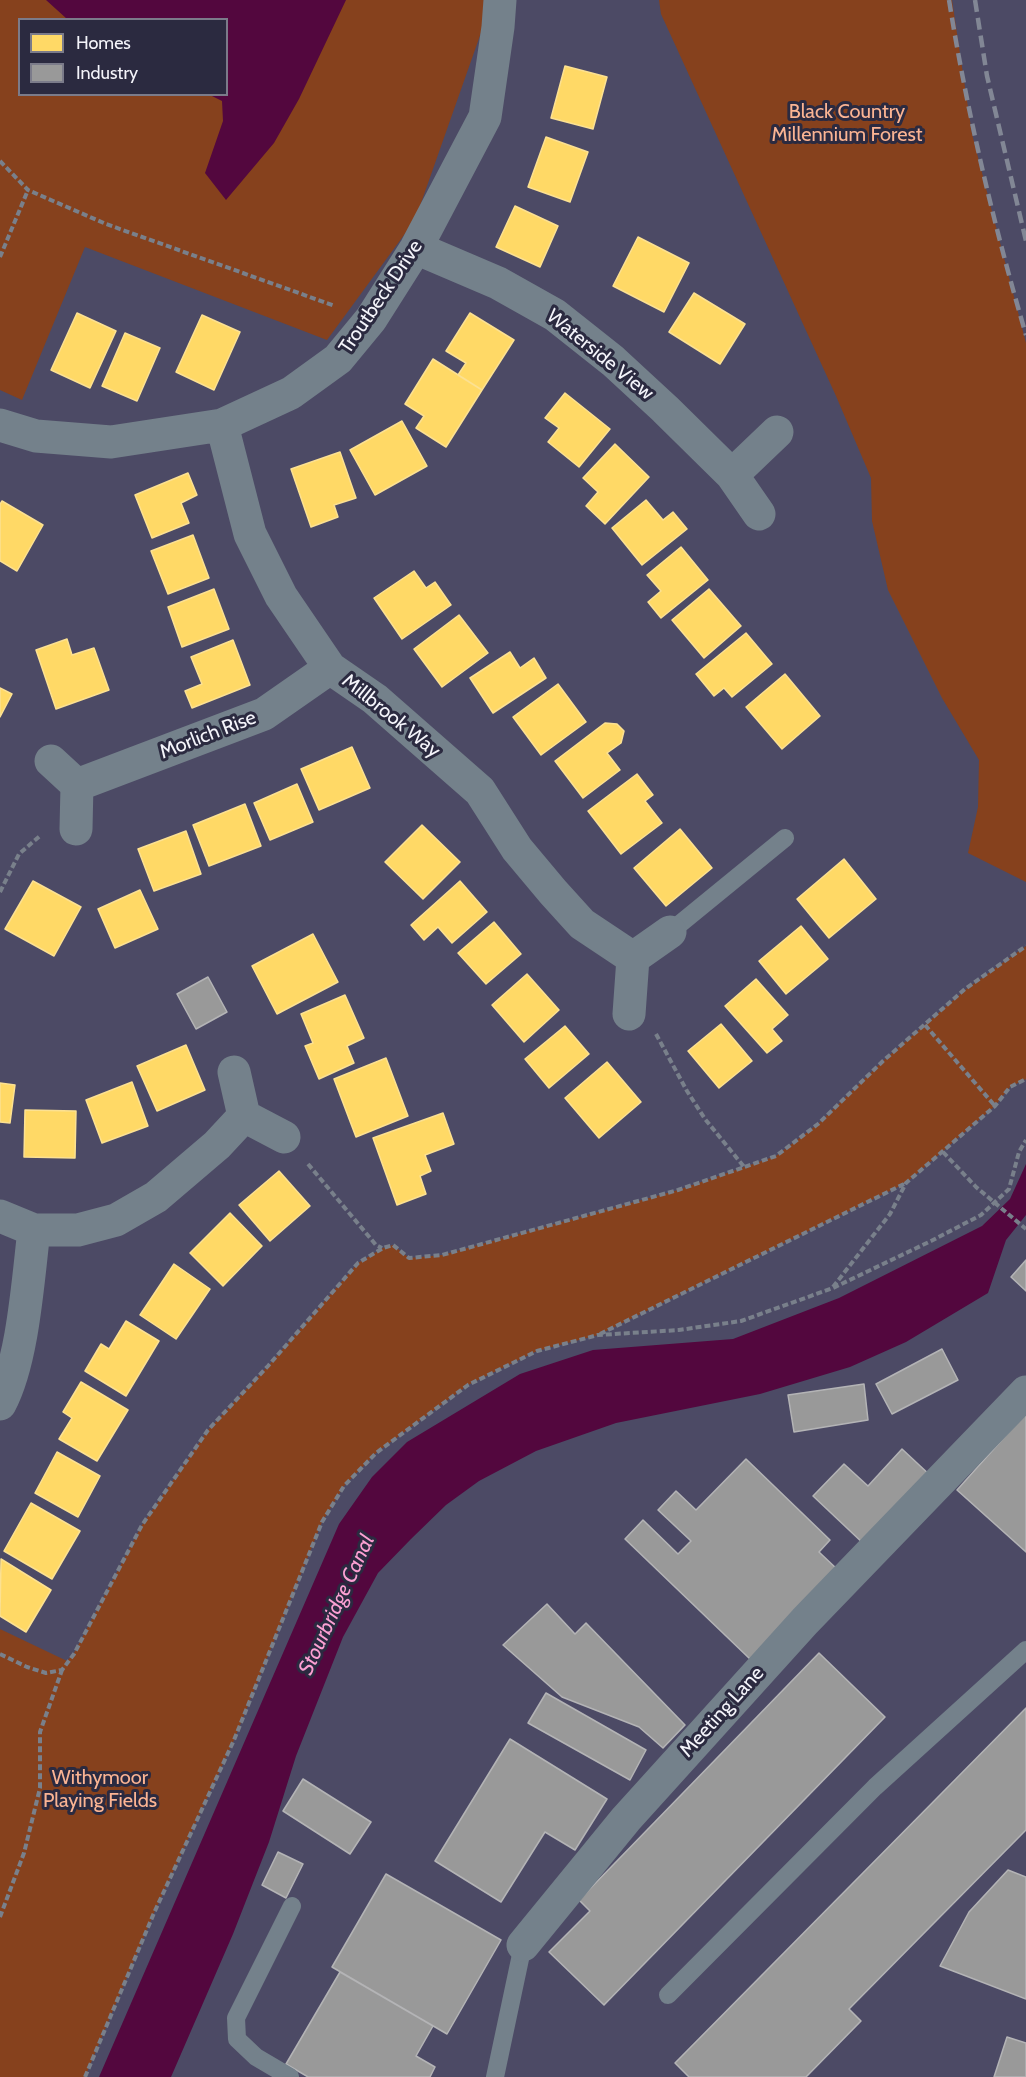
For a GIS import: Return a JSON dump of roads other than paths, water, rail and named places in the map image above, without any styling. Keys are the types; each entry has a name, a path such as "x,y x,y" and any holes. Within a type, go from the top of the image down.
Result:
{"street":[{"name":"Troutbeck Drive","path":"0,425 36,436 111,442 222,425 291,393 338,360 371,319 416,248 485,117 500,0"},
{"name":"Waterside View","path":"416,248 498,283 555,315 613,361 732,475 759,514"},
{"name":"Millbrook Way","path":"222,425 250,534 281,596 330,668 375,699 480,791 517,849 582,924 631,987 670,932"},
{"path":"732,475 777,432"},
{"name":"Morlich Rise","path":"77,784 264,714 330,668"},
{"path":"51,761 77,784 76,830"},
{"path":"234,1072 244,1116 284,1137"},
{"path":"0,1216 34,1230 78,1230 116,1220 156,1197 217,1145 244,1116"},
{"path":"0,1404 7,1391 17,1351 34,1230"},
{"name":"Meeting Lane","path":"523,1945 626,1819 789,1638 1026,1392"}],"lane":[{"path":"670,932 785,838"},
{"path":"668,1995 875,1787 1026,1650"},
{"path":"290,2077 256,2057 237,2039 236,2018 292,1906"},
{"name":"Meeting Lane","path":"495,2077 523,1945"}],"water":[{"path":"46,0 346,0 299,99 274,143 226,200 205,173 223,121 222,101 212,96 228,96 228,18 66,18"},
{"name":"Stourbridge Canal","path":"1026,1164 1026,1215 1006,1240 988,1293 906,1342 850,1367 760,1394 616,1423 536,1451 479,1481 446,1505 411,1539 378,1573 343,1637 296,1756 269,1842 233,1934 171,2077 99,2077 339,1524 372,1477 407,1442 520,1374 593,1350 733,1339 839,1298 982,1226 1010,1199"}],"railway":[{"path":"949,0 982,169 1026,335"},
{"path":"975,0 987,76 1026,241"}],"park label":[{"name":"Black Country Millennium Forest","path":"847,124"},
{"name":"Withymoor Playing Fields","path":"100,1790"}]}
